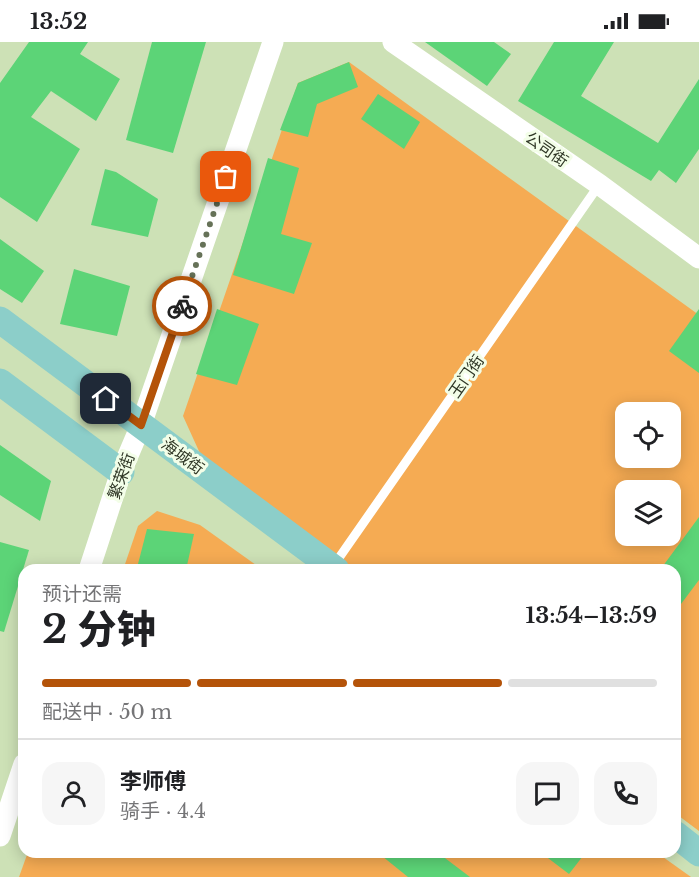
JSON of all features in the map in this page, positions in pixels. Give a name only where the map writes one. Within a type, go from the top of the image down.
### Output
[{"type":"main road","name":"海城街","points":[[0,320],[327,564]]},
{"type":"main road","points":[[0,382],[121,472]]},
{"type":"main road","points":[[681,839],[699,853]]},
{"type":"street","name":"繁荣街","points":[[90,564],[121,472],[141,425],[273,42]]},
{"type":"street","name":"公司街","points":[[393,42],[600,185],[699,258]]},
{"type":"street","points":[[0,836],[18,782]]},
{"type":"lane","name":"玉门街","points":[[337,564],[600,185]]},
{"type":"shaded area","points":[[349,62],[699,315],[699,831],[681,818],[681,564],[342,564],[203,460],[183,416],[298,83]]},
{"type":"shaded area","points":[[157,511],[200,525],[255,564],[125,564],[138,526]]},
{"type":"shaded area","points":[[26,858],[664,858],[691,877],[19,877]]},
{"type":"building","points":[[29,42],[88,42],[80,54],[120,79],[96,121],[51,91],[31,117],[80,149],[37,222],[0,197],[0,83]]},
{"type":"building","points":[[152,42],[206,42],[173,153],[126,140]]},
{"type":"building","points":[[425,42],[494,42],[511,54],[487,86]]},
{"type":"building","points":[[554,42],[614,42],[581,96],[658,143],[699,79],[699,149],[676,183],[659,170],[651,181],[518,101]]},
{"type":"building","points":[[349,62],[358,87],[317,104],[308,137],[280,130],[298,83]]},
{"type":"building","points":[[378,94],[420,122],[404,149],[361,119]]},
{"type":"building","points":[[268,158],[299,168],[281,234],[312,243],[294,294],[233,275]]},
{"type":"building","points":[[105,169],[116,172],[158,199],[148,237],[91,225]]},
{"type":"building","points":[[0,239],[44,271],[22,303],[0,289]]},
{"type":"building","points":[[74,269],[130,286],[117,336],[60,324]]},
{"type":"building","points":[[217,309],[259,324],[237,385],[196,374]]},
{"type":"building","points":[[699,309],[699,373],[669,351]]},
{"type":"building","points":[[0,445],[51,481],[40,521],[0,495]]},
{"type":"building","points":[[699,517],[699,580],[681,604],[681,564],[664,564],[678,546],[681,546],[681,541]]},
{"type":"building","points":[[147,529],[194,534],[187,564],[138,564]]},
{"type":"building","points":[[0,542],[29,550],[25,564],[18,564],[18,586],[4,632],[0,631]]},
{"type":"building","points":[[384,858],[445,858],[470,877],[408,877]]},
{"type":"building","points":[[548,858],[581,858],[569,874]]},
{"type":"way so far","points":[[182,306],[226,177]]},
{"type":"route","points":[[106,399],[141,425],[182,306]]}]
